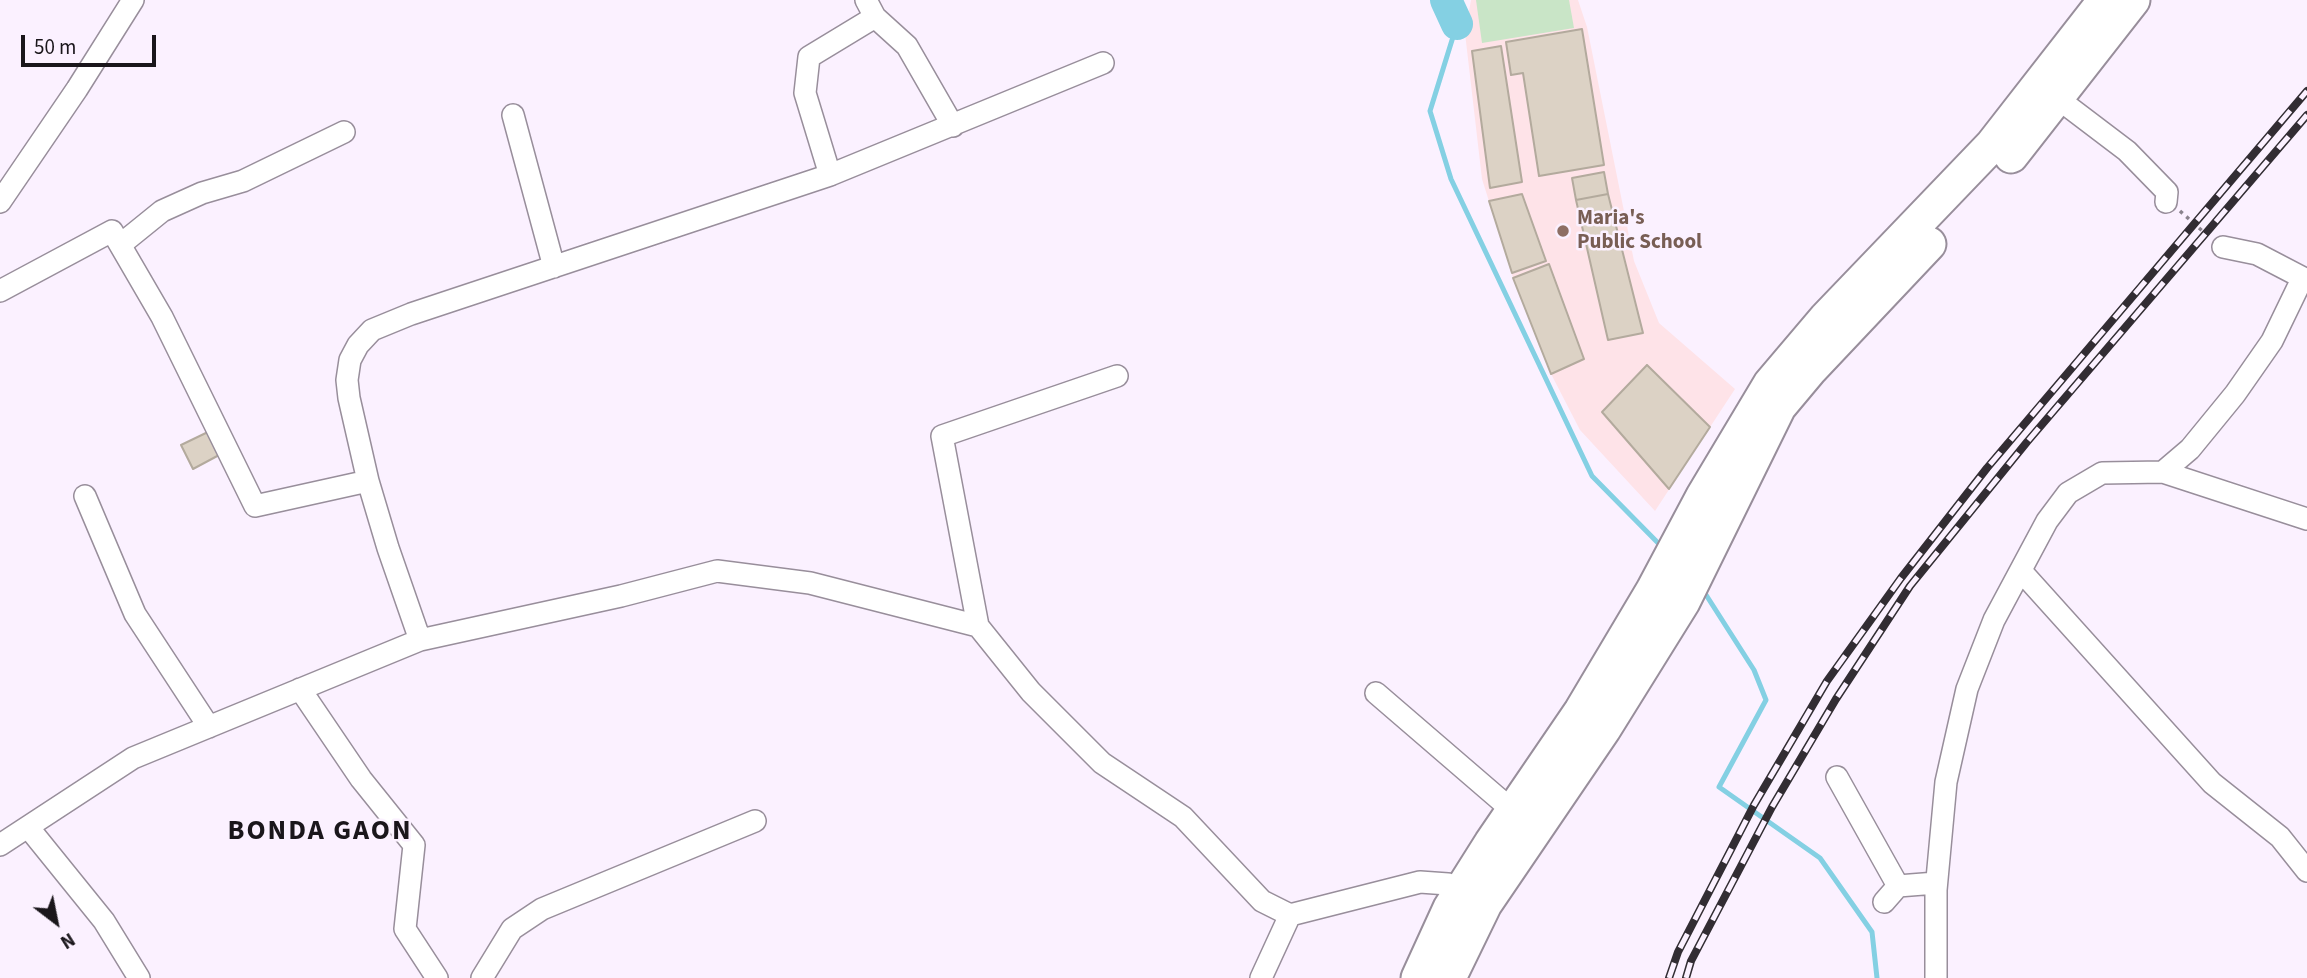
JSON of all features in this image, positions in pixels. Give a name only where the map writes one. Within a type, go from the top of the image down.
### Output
[{"type":"main road","points":[[1418,978],[1450,908],[1473,897],[1604,729],[1715,506],[1770,384],[1826,318],[1992,145],[2105,0]]},
{"type":"main road","points":[[1715,506],[1790,392],[2009,159],[2133,0]]},
{"type":"main road","points":[[1449,978],[1473,897],[1513,811],[1581,711],[1668,596]]},
{"type":"street","points":[[0,202],[77,89],[133,0]]},
{"type":"street","points":[[831,175],[805,93],[809,57],[871,8],[907,46],[953,126]]},
{"type":"street","points":[[420,640],[388,548],[349,398],[347,380],[350,360],[358,345],[372,330],[411,314],[831,175],[1103,63]]},
{"type":"street","points":[[2059,97],[2127,150],[2167,192],[2166,202]]},
{"type":"street","points":[[513,115],[554,267]]},
{"type":"street","points":[[120,245],[162,211],[202,193],[243,181],[344,132]]},
{"type":"street","points":[[0,291],[112,231],[162,317],[255,506],[369,481]]},
{"type":"street","points":[[2163,472],[2190,449],[2235,394],[2272,341],[2305,279],[2257,254],[2223,247]]},
{"type":"street","points":[[1117,376],[942,436],[978,626],[1031,692],[1102,763],[1183,817],[1262,901],[1290,915],[1420,882],[1448,884],[1473,897]]},
{"type":"street","points":[[1936,978],[1936,883],[1946,782],[1967,689],[1994,620],[2047,521],[2068,493],[2102,473],[2163,472],[2307,519]]},
{"type":"street","points":[[85,496],[135,614],[209,727]]},
{"type":"street","points":[[0,845],[133,758],[420,640],[621,596],[717,571],[810,583],[978,626]]},
{"type":"street","points":[[2021,571],[2212,783],[2280,837],[2307,871]]},
{"type":"street","points":[[300,690],[361,779],[414,845],[405,929],[437,978]]},
{"type":"street","points":[[1376,693],[1513,811]]},
{"type":"street","points":[[1837,777],[1891,894],[1936,883]]},
{"type":"street","points":[[482,978],[512,929],[542,909],[755,821]]},
{"type":"street","points":[[28,827],[104,921],[139,978]]},
{"type":"street","points":[[1261,978],[1290,915]]},
{"type":"path","points":[[2166,202],[2223,247]]},
{"type":"shaded area","name":"Maria's Public School","points":[[1471,0],[1578,0],[1587,27],[1634,261],[1659,323],[1735,389],[1655,511],[1580,430],[1549,370],[1514,281],[1482,179],[1465,33]]},
{"type":"green space","points":[[1476,0],[1569,0],[1574,28],[1482,43]]},
{"type":"building","points":[[1582,29],[1604,165],[1539,176],[1523,73],[1511,75],[1506,42]]},
{"type":"building","points":[[1501,46],[1522,182],[1490,188],[1472,51]]},
{"type":"building","points":[[1604,172],[1608,194],[1576,200],[1572,178]]},
{"type":"building","points":[[1522,194],[1546,261],[1512,273],[1489,201]]},
{"type":"building","points":[[1608,194],[1643,333],[1608,340],[1576,200]]},
{"type":"building","points":[[1549,264],[1584,359],[1551,374],[1513,278]]},
{"type":"building","points":[[1647,365],[1710,427],[1669,489],[1602,412]]},
{"type":"building","points":[[210,431],[221,454],[193,469],[181,445]]},
{"type":"waterway","points":[[1446,0],[1457,24]]},
{"type":"waterway","points":[[1457,24],[1430,111],[1451,179],[1592,476],[1663,548]]},
{"type":"waterway","points":[[1701,587],[1754,670],[1766,700],[1719,787],[1820,858],[1872,932],[1877,978]]},
{"type":"railway","points":[[1669,978],[1678,952],[1754,805],[1827,681],[1901,578],[1987,468],[2307,91]]},
{"type":"railway","points":[[1686,978],[1691,961],[1772,807],[1836,699],[1910,586],[2027,442],[2307,115]]},
{"type":"place","name":"Maria's Public School","points":[[1563,231]]},
{"type":"district","name":"BONDA GAON","points":[[320,833]]}]
